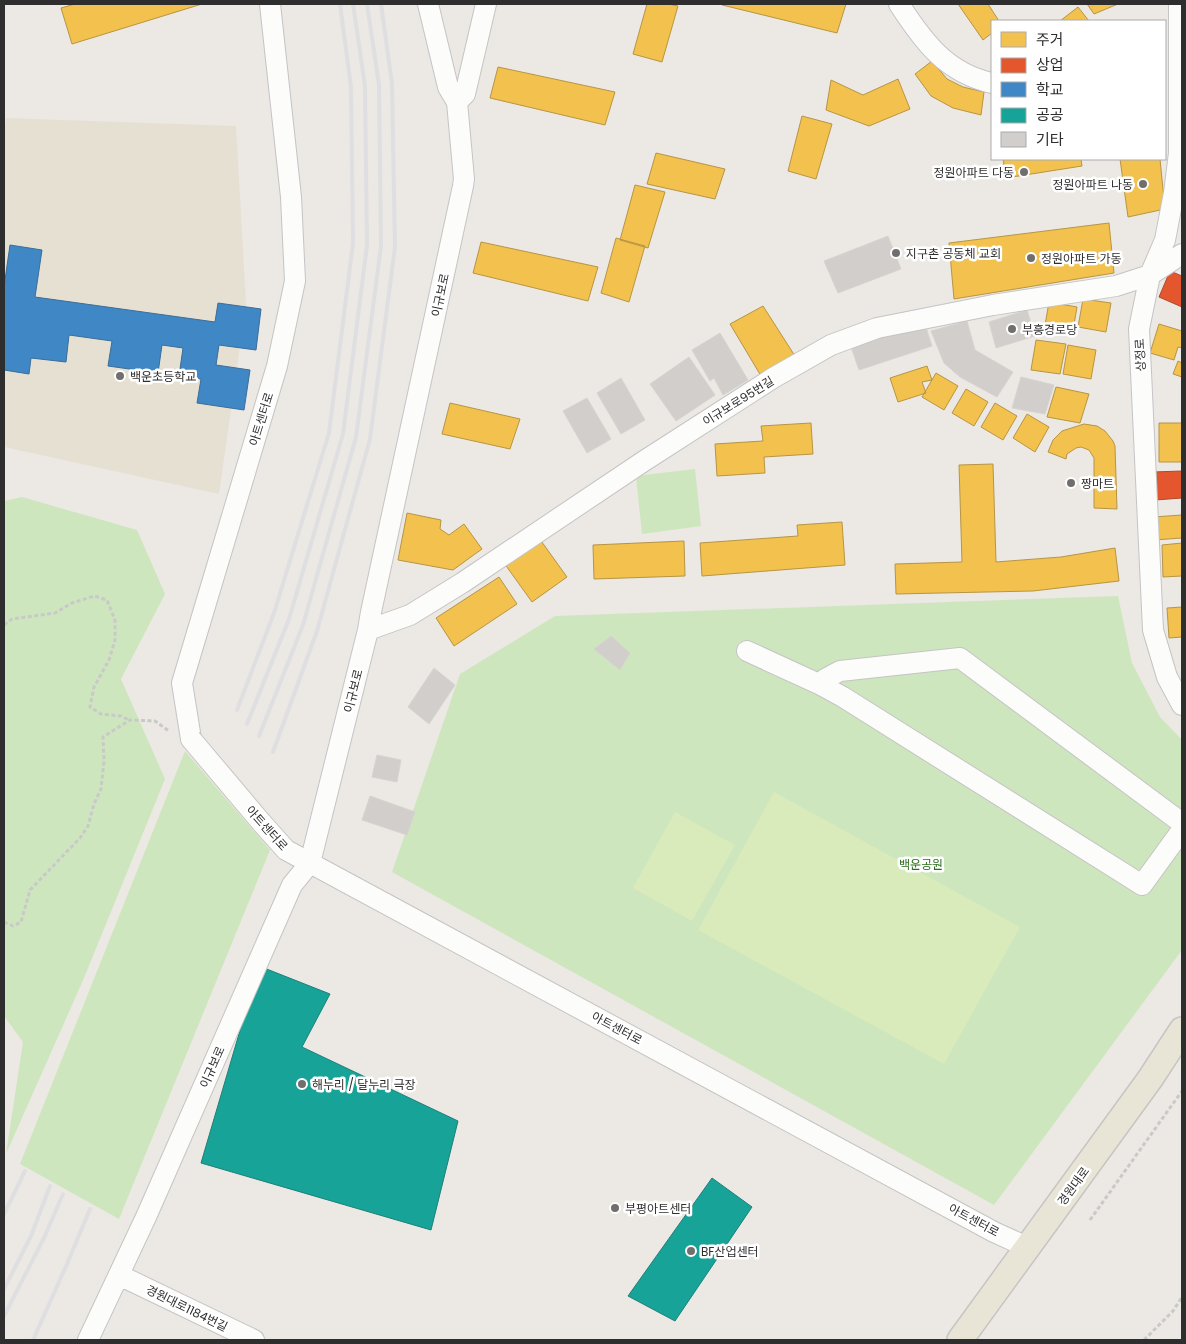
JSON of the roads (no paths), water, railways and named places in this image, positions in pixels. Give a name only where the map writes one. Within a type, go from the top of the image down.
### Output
[{"type":"main road","name":"경원대로","points":[[960,1340],[1150,1079],[1182,1030]]},
{"type":"street","name":"아트센터로","points":[[270,4],[291,198],[294,281],[277,366],[182,683],[191,739],[286,850],[994,1232],[1027,1247]]},
{"type":"street","points":[[428,4],[448,87],[457,102],[465,94],[486,4]]},
{"type":"street","points":[[899,4],[930,48],[956,68],[980,80],[991,82]]},
{"type":"street","name":"상정로","points":[[1180,4],[1175,103],[1179,153],[1174,193],[1165,240],[1150,275],[1139,329],[1153,630],[1167,677],[1182,705]]},
{"type":"street","name":"이규보로","points":[[88,1340],[119,1275],[292,884],[310,863],[368,630],[370,612],[460,207],[464,179],[457,102]]},
{"type":"street","name":"이규보로95번길","points":[[368,630],[410,615],[462,583],[644,461],[773,378],[830,344],[877,328],[993,305],[1116,286],[1150,275],[1182,254]]},
{"type":"street","points":[[747,651],[821,685],[860,707],[1142,885],[1182,830]]},
{"type":"street","points":[[821,685],[825,679],[840,671],[960,658],[1182,823]]},
{"type":"street","name":"경원대로1184번길","points":[[119,1275],[254,1340]]},
{"type":"railway","points":[[237,710],[274,613],[329,433],[353,243],[351,87],[340,4]]},
{"type":"railway","points":[[247,724],[289,619],[343,434],[367,245],[365,86],[353,4]]},
{"type":"railway","points":[[259,736],[303,625],[356,437],[381,246],[379,85],[367,4]]},
{"type":"railway","points":[[273,752],[317,631],[370,439],[395,247],[392,84],[381,4]]},
{"type":"railway","points":[[4,1214],[25,1171]]},
{"type":"railway","points":[[4,1289],[31,1236],[50,1186]]},
{"type":"railway","points":[[4,1316],[44,1238],[63,1194]]},
{"type":"railway","points":[[33,1340],[90,1209]]},
{"type":"place","name":"정원아파트 다동","points":[[1024,172]]},
{"type":"place","name":"정원아파트 나동","points":[[1143,184]]},
{"type":"place","name":"지구촌 공동체 교회","points":[[896,253]]},
{"type":"place","name":"정원아파트 가동","points":[[1031,258]]},
{"type":"place","name":"부흥경로당","points":[[1012,329]]},
{"type":"place","name":"백운초등학교","points":[[120,376]]},
{"type":"place","name":"짱마트","points":[[1071,483]]},
{"type":"place","name":"해누리 / 달누리 극장","points":[[302,1084]]},
{"type":"place","name":"부평아트센터","points":[[615,1208]]},
{"type":"place","name":"BF산업센터","points":[[691,1251]]},
{"type":"park label","name":"백운공원","points":[[921,864]]}]
